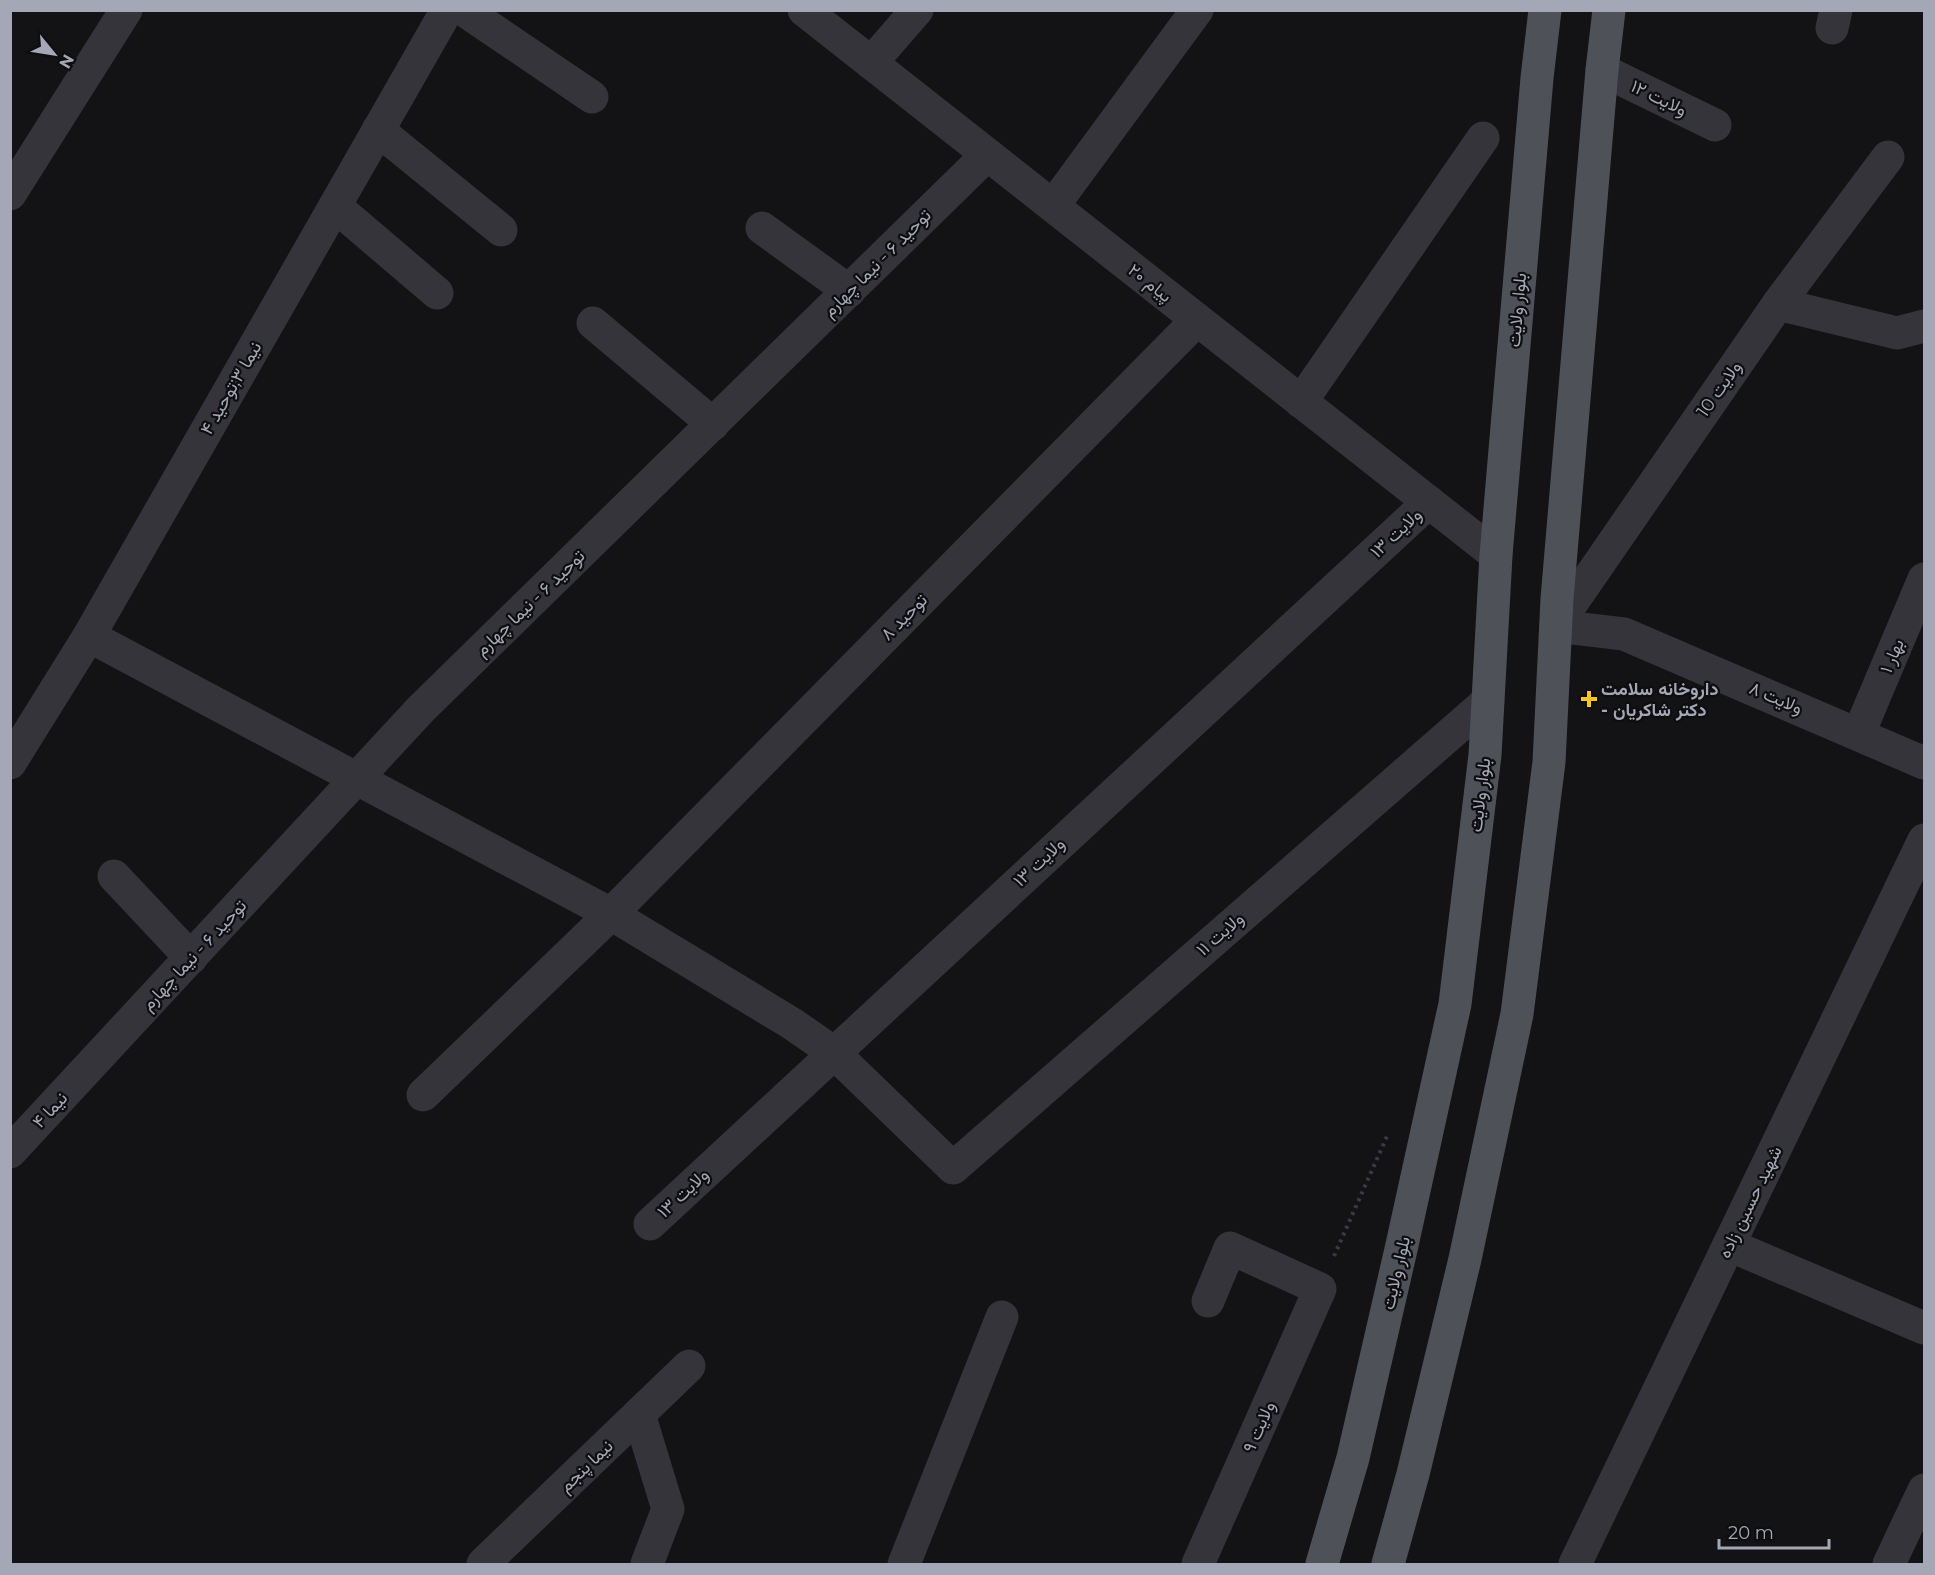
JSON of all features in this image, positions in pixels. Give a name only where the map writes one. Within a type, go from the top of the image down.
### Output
[{"type":"main road","name":"بلوار ولایت","points":[[1323,1564],[1353,1458],[1455,1004],[1485,755],[1496,555],[1537,78],[1545,10]]},
{"type":"main road","points":[[1388,1564],[1413,1474],[1465,1260],[1517,1014],[1549,762],[1556,626],[1602,70],[1609,10]]},
{"type":"street","points":[[10,194],[126,10]]},
{"type":"street","name":"نیما ۳;توحید ۴","points":[[10,763],[89,636],[447,10]]},
{"type":"street","points":[[464,10],[592,97]]},
{"type":"street","name":"پیام ۲۰","points":[[804,10],[1496,555]]},
{"type":"street","points":[[871,63],[916,10]]},
{"type":"street","points":[[1053,207],[1197,10]]},
{"type":"street","name":"ولایت ۱۲","points":[[1602,70],[1715,125]]},
{"type":"street","points":[[378,130],[501,230]]},
{"type":"street","points":[[1301,402],[1483,138]]},
{"type":"street","name":"توحید ۶ - نیما چهارم","points":[[89,1068],[421,709],[987,155]]},
{"type":"street","name":"ولایت 10","points":[[1556,626],[1778,304],[1888,157]]},
{"type":"street","points":[[335,206],[437,293]]},
{"type":"street","points":[[762,228],[849,291]]},
{"type":"street","points":[[1778,304],[1897,333],[1924,326]]},
{"type":"street","name":"توحید ۸","points":[[423,1095],[611,914],[1197,320]]},
{"type":"street","points":[[593,323],[713,424]]},
{"type":"street","name":"ولایت ۱۳","points":[[650,1224],[1429,502]]},
{"type":"street","name":"بهار ۱","points":[[1859,733],[1924,579]]},
{"type":"street","name":"ولایت ۸","points":[[1556,626],[1624,634],[1859,733],[1924,763]]},
{"type":"street","points":[[89,636],[611,914],[791,1023],[833,1052]]},
{"type":"street","name":"ولایت ۱۱","points":[[833,1052],[953,1168],[1488,701]]},
{"type":"street","name":"شهید حسین زاده","points":[[1575,1564],[1924,840]]},
{"type":"street","points":[[114,876],[191,958]]},
{"type":"street","name":"نیما ۴","points":[[10,1152],[89,1068]]},
{"type":"street","points":[[1729,1245],[1924,1328]]},
{"type":"street","name":"ولایت ۹","points":[[1198,1564],[1320,1289],[1230,1248],[1208,1300]]},
{"type":"street","points":[[904,1564],[1002,1317]]},
{"type":"street","name":"نیما پنجم","points":[[483,1564],[689,1366]]},
{"type":"street","points":[[639,1414],[668,1509],[647,1564]]},
{"type":"street","points":[[1889,1564],[1924,1490]]},
{"type":"place","name":"داروخانه سلامت - دکتر شاکریان","points":[[1589,699]]}]
